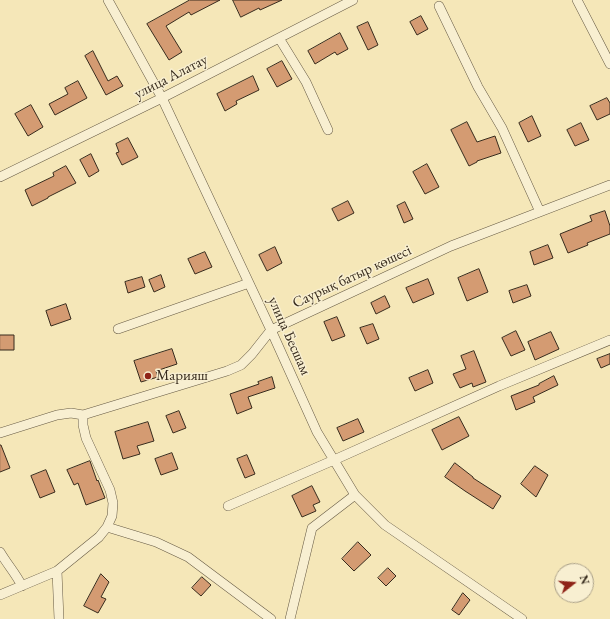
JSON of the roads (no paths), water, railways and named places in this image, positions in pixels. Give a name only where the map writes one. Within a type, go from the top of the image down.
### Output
[{"type":"street","name":"улица Бесшам","points":[[108,0],[162,98],[271,330],[317,432],[355,495],[385,525],[522,619]]},
{"type":"street","name":"улица Алатау","points":[[0,178],[162,98],[353,0]]},
{"type":"street","points":[[577,0],[610,64]]},
{"type":"street","points":[[439,6],[478,87],[502,128],[540,212]]},
{"type":"street","points":[[278,38],[306,82],[328,130]]},
{"type":"street","name":"Саурық батыр көшесі","points":[[0,433],[57,415],[71,413],[83,415],[227,371],[241,365],[271,330],[451,246],[610,185]]},
{"type":"street","points":[[118,329],[249,283]]},
{"type":"street","points":[[228,506],[500,386],[610,340]]},
{"type":"street","points":[[0,595],[56,571],[99,538],[107,527],[112,516],[113,503],[110,490],[86,438],[83,425],[83,415]]},
{"type":"street","points":[[290,619],[312,528],[355,495]]},
{"type":"street","points":[[107,527],[156,542],[188,557],[271,619]]},
{"type":"street","points":[[0,552],[17,576],[22,586]]},
{"type":"street","points":[[56,571],[59,619]]},
{"type":"place","name":"Марияш","points":[[148,376]]}]
